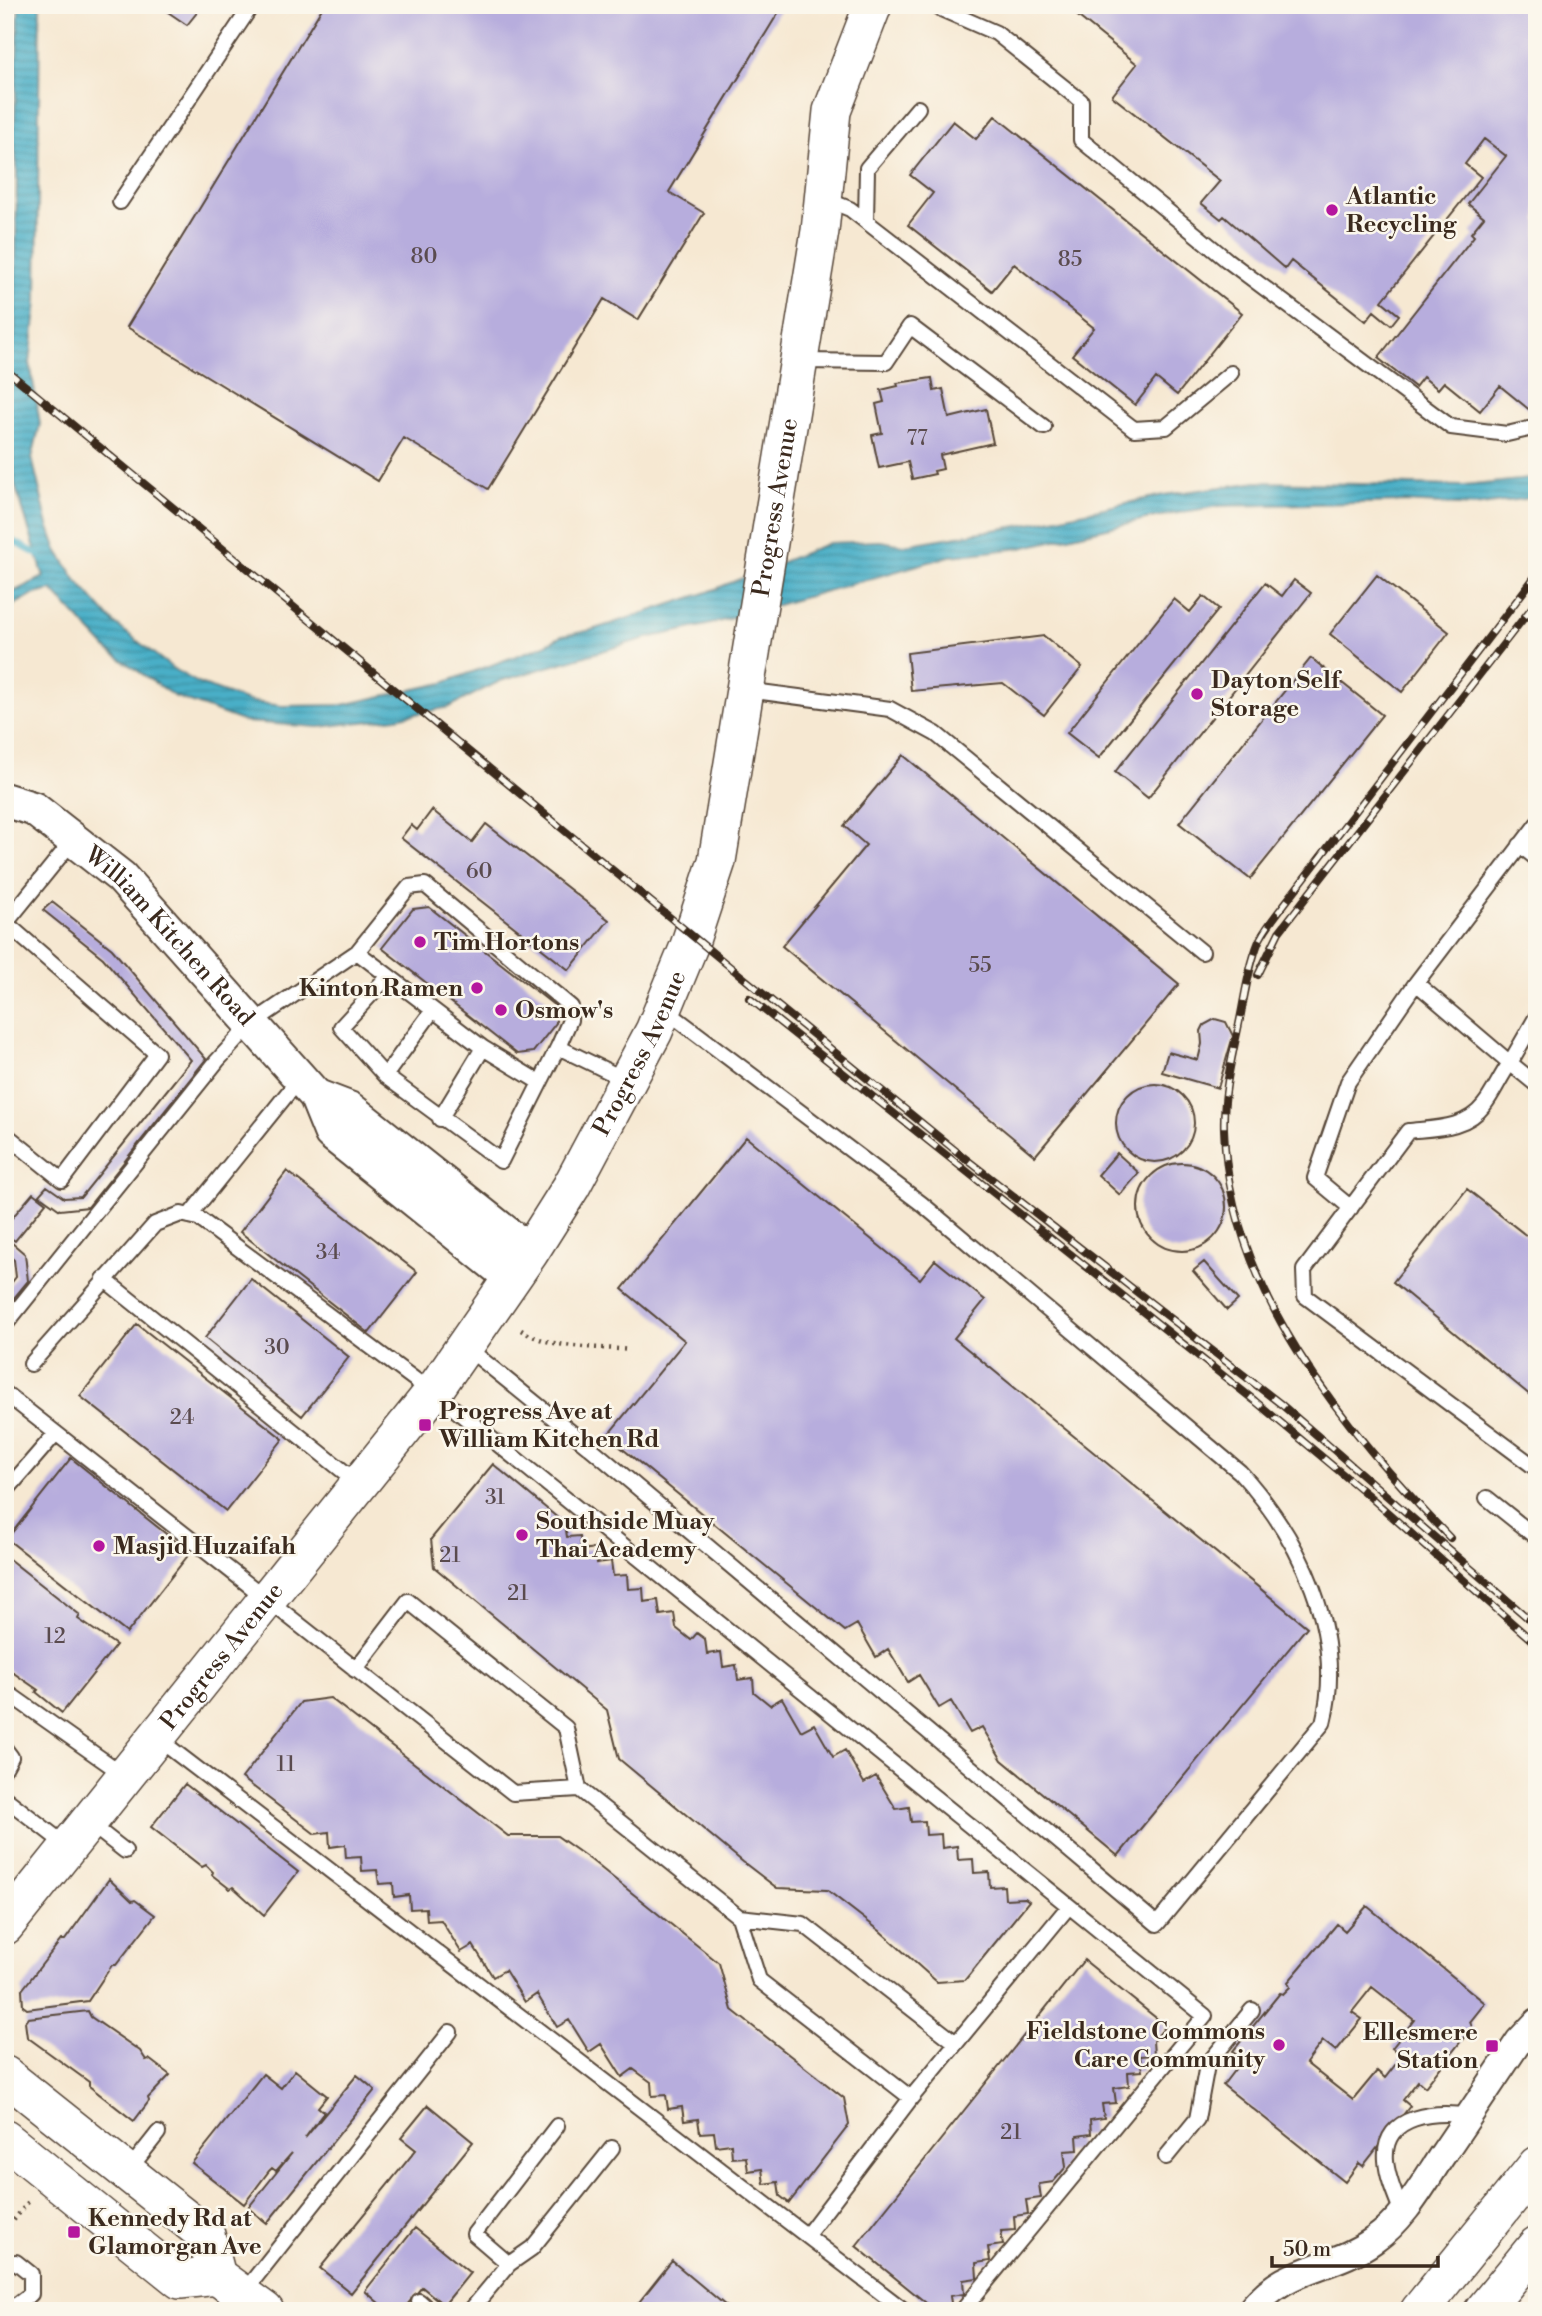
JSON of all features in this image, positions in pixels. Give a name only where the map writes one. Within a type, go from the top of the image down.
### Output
[{"type":"main road","name":"Progress Avenue","points":[[10,1911],[78,1835],[433,1392],[571,1187],[663,1008],[689,946],[717,861],[753,654],[765,560],[824,198],[832,111],[873,5]]},
{"type":"main road","points":[[5,2075],[206,2235],[241,2293]]},
{"type":"main road","points":[[5,2139],[180,2280],[241,2293]]},
{"type":"main road","points":[[1419,2311],[1537,2165]]},
{"type":"main road","points":[[1483,2311],[1537,2245]]},
{"type":"street","name":"William Kitchen Road","points":[[5,800],[34,809],[121,877],[308,1087],[350,1109],[520,1265]]},
{"type":"street","points":[[1250,2311],[1274,2285],[1293,2274],[1359,2250],[1375,2240],[1402,2213],[1520,2041],[1537,2022]]},
{"type":"lane","points":[[120,202],[252,5]]},
{"type":"lane","points":[[932,5],[996,33],[1082,101],[1081,140],[1227,260],[1451,427],[1507,434],[1537,427]]},
{"type":"lane","points":[[866,221],[867,168],[918,108]]},
{"type":"lane","points":[[824,198],[850,209],[1134,429],[1166,427],[1231,373]]},
{"type":"lane","points":[[799,361],[886,362],[910,326],[1044,426]]},
{"type":"lane","points":[[746,690],[890,709],[936,734],[1202,952]]},
{"type":"lane","points":[[1351,1208],[1315,1178],[1348,1082],[1416,983],[1537,824]]},
{"type":"lane","points":[[5,1134],[62,1180],[156,1054],[6,924],[73,840]]},
{"type":"lane","points":[[1520,845],[1537,859]]},
{"type":"lane","points":[[5,1325],[217,1061],[251,1024],[357,951],[409,887],[425,885],[571,1007],[569,1020],[558,1047],[501,1161],[440,1119],[385,1076],[341,1027],[388,976]]},
{"type":"lane","points":[[357,951],[483,1048],[539,1082]]},
{"type":"lane","points":[[1416,983],[1537,1085]]},
{"type":"lane","points":[[464,1345],[593,1450],[1157,1924],[1323,1723],[1331,1693],[1328,1654],[1306,1572],[1290,1536],[1263,1497],[1240,1472],[922,1204],[663,1008]]},
{"type":"lane","points":[[385,1076],[433,1010]]},
{"type":"lane","points":[[1537,1016],[1483,1106],[1457,1126],[1408,1131],[1304,1270],[1306,1296],[1537,1469]]},
{"type":"lane","points":[[558,1047],[628,1080]]},
{"type":"lane","points":[[440,1119],[483,1048]]},
{"type":"lane","points":[[189,1216],[308,1087]]},
{"type":"lane","points":[[5,1146],[5,1172]]},
{"type":"lane","points":[[31,1364],[155,1224],[181,1214],[198,1218],[433,1392],[1205,2016],[962,2311]]},
{"type":"lane","points":[[104,1279],[359,1483]]},
{"type":"lane","points":[[5,1393],[513,1793],[579,1789]]},
{"type":"lane","points":[[5,1492],[56,1433]]},
{"type":"lane","points":[[1486,1498],[1537,1538]]},
{"type":"lane","points":[[355,1670],[408,1601],[566,1728],[579,1789],[738,1917],[803,1924],[957,2043]]},
{"type":"lane","points":[[5,1691],[125,1776]]},
{"type":"lane","points":[[156,1737],[905,2311]]},
{"type":"lane","points":[[5,1749],[11,1757],[5,1768]]},
{"type":"lane","points":[[5,1798],[78,1835],[125,1851]]},
{"type":"lane","points":[[807,2235],[911,2098],[1069,1906]]},
{"type":"lane","points":[[738,1917],[759,1980],[911,2098]]},
{"type":"lane","points":[[1166,2157],[1198,2119],[1207,2065],[1252,2010]]},
{"type":"lane","points":[[241,2293],[450,2032]]},
{"type":"lane","points":[[1402,2213],[1385,2158],[1390,2140],[1408,2119],[1442,2112],[1469,2116]]},
{"type":"lane","points":[[509,2264],[474,2234],[557,2126]]},
{"type":"lane","points":[[127,2172],[158,2133]]},
{"type":"lane","points":[[470,2311],[509,2264],[533,2248],[612,2148]]},
{"type":"lane","points":[[5,2264],[16,2262],[31,2274],[30,2294],[15,2306],[5,2304]]},
{"type":"path","points":[[521,1330],[539,1341],[555,1344],[630,1350]]},
{"type":"path","points":[[5,2231],[29,2201]]},
{"type":"water","points":[[19,5],[40,5],[37,302],[30,363],[40,424],[32,458],[48,525],[57,550],[77,581],[114,623],[175,670],[200,684],[247,701],[282,706],[342,705],[443,683],[543,646],[562,636],[592,630],[708,592],[829,543],[880,541],[904,545],[1030,524],[1164,495],[1257,482],[1464,486],[1537,478],[1537,497],[1475,506],[1404,502],[1218,506],[1150,518],[1021,548],[950,556],[707,625],[643,639],[500,681],[449,707],[396,718],[319,727],[245,722],[174,696],[108,650],[52,590],[32,595],[5,610],[5,596],[44,577],[15,485],[10,423],[5,403],[15,331],[17,168],[14,139]]},
{"type":"building","points":[[164,5],[203,5],[187,25],[165,10]]},
{"type":"building","points":[[324,5],[783,5],[669,192],[704,213],[638,320],[604,299],[488,489],[404,438],[378,481],[127,327]]},
{"type":"building","name":"Atlantic Recycling","points":[[1064,5],[1537,5],[1537,416],[1500,386],[1480,411],[1444,382],[1438,389],[1423,377],[1415,387],[1378,358],[1474,236],[1471,233],[1484,217],[1468,204],[1506,156],[1484,139],[1465,164],[1481,177],[1382,301],[1399,315],[1391,325],[1374,311],[1366,321],[1291,261],[1285,269],[1224,216],[1221,219],[1201,203],[1220,181],[1112,96],[1137,64]]},
{"type":"building","points":[[995,116],[1242,313],[1177,395],[1156,378],[1135,405],[1072,355],[1094,328],[1014,264],[992,291],[908,225],[933,193],[910,175],[953,121],[976,139]]},
{"type":"building","points":[[932,378],[934,391],[943,389],[949,418],[986,409],[993,443],[940,455],[943,469],[934,471],[935,474],[912,479],[908,462],[879,468],[872,435],[882,433],[876,404],[884,402],[881,390],[898,386],[897,383]]},
{"type":"building","points":[[1377,575],[1449,632],[1402,692],[1330,634]]},
{"type":"building","points":[[1294,580],[1311,593],[1148,798],[1115,772],[1265,583],[1282,596]]},
{"type":"building","points":[[1203,596],[1219,609],[1099,758],[1067,733],[1174,599],[1190,612]]},
{"type":"building","points":[[1044,636],[1082,667],[1044,715],[1003,683],[911,691],[907,653]]},
{"type":"building","points":[[1311,658],[1382,715],[1250,879],[1179,823]]},
{"type":"building","points":[[903,755],[1179,984],[1035,1156],[782,946],[866,845],[844,826]]},
{"type":"building","points":[[432,810],[472,842],[486,824],[609,920],[569,970],[401,838],[411,825],[417,830]]},
{"type":"building","points":[[52,902],[112,949],[206,1059],[88,1207],[60,1210],[39,1195],[47,1186],[64,1198],[81,1197],[191,1060],[103,958],[43,910]]},
{"type":"building","points":[[429,907],[555,1006],[556,1023],[533,1052],[517,1054],[382,948],[413,909]]},
{"type":"building","points":[[1215,1019],[1226,1022],[1233,1036],[1218,1088],[1162,1072],[1168,1052],[1198,1060],[1202,1044],[1201,1031],[1204,1025]]},
{"type":"building","points":[[1155,1084],[1170,1087],[1183,1095],[1191,1108],[1194,1123],[1191,1138],[1183,1151],[1170,1159],[1155,1162],[1140,1159],[1127,1151],[1119,1138],[1116,1123],[1119,1108],[1127,1095],[1140,1087]]},
{"type":"building","points":[[746,1137],[920,1279],[935,1260],[985,1300],[954,1338],[1307,1627],[1118,1856],[1002,1760],[982,1727],[970,1733],[951,1701],[939,1708],[919,1675],[908,1682],[888,1649],[876,1657],[857,1624],[845,1631],[607,1436],[685,1341],[622,1289]]},
{"type":"building","points":[[1117,1153],[1139,1173],[1120,1195],[1098,1175]]},
{"type":"building","points":[[1182,1163],[1207,1170],[1219,1182],[1226,1207],[1219,1232],[1207,1244],[1182,1251],[1157,1244],[1145,1232],[1138,1207],[1145,1182],[1157,1170]]},
{"type":"building","points":[[287,1171],[417,1272],[369,1333],[240,1232]]},
{"type":"building","points":[[1467,1189],[1537,1244],[1537,1401],[1393,1282]]},
{"type":"building","points":[[33,1193],[46,1203],[15,1241],[5,1234],[5,1226]]},
{"type":"building","points":[[5,1237],[25,1254],[28,1281],[5,1309],[5,1291],[16,1277],[14,1260],[5,1252]]},
{"type":"building","points":[[1204,1262],[1238,1300],[1227,1310],[1193,1271]]},
{"type":"building","points":[[251,1279],[349,1357],[302,1416],[205,1338]]},
{"type":"building","points":[[137,1324],[283,1439],[226,1511],[80,1396]]},
{"type":"building","name":"Masjid Huzaifah","points":[[71,1458],[190,1553],[127,1633],[7,1539]]},
{"type":"building","points":[[493,1464],[565,1524],[567,1537],[580,1536],[581,1550],[596,1548],[597,1563],[611,1561],[613,1576],[627,1575],[628,1589],[643,1588],[644,1602],[658,1600],[660,1615],[674,1613],[676,1628],[691,1640],[697,1633],[705,1639],[707,1654],[721,1652],[723,1667],[736,1665],[738,1680],[753,1678],[754,1692],[770,1705],[782,1698],[801,1731],[814,1724],[833,1757],[845,1750],[864,1783],[876,1776],[896,1809],[909,1807],[911,1822],[925,1821],[926,1835],[941,1834],[942,1848],[957,1846],[958,1860],[973,1859],[974,1873],[989,1872],[990,1887],[1004,1886],[1005,1899],[1025,1898],[1029,1901],[965,1980],[937,1982],[880,1931],[827,1890],[777,1888],[743,1862],[619,1759],[607,1710],[434,1567],[431,1539]]},
{"type":"building","points":[[5,1556],[80,1615],[78,1619],[116,1645],[62,1713],[36,1692],[38,1690],[5,1667]]},
{"type":"building","points":[[330,1698],[508,1836],[557,1836],[591,1860],[719,1963],[732,2010],[844,2098],[849,2125],[789,2203],[780,2196],[778,2182],[764,2184],[762,2169],[748,2171],[746,2157],[732,2158],[731,2144],[716,2146],[714,2132],[700,2133],[698,2119],[684,2121],[682,2107],[668,2109],[666,2095],[652,2096],[651,2082],[633,2069],[622,2077],[601,2044],[589,2052],[569,2020],[557,2027],[537,1994],[525,2002],[505,1970],[493,1977],[473,1945],[461,1952],[441,1920],[427,1921],[426,1908],[410,1909],[409,1895],[394,1897],[393,1883],[379,1884],[377,1870],[362,1871],[361,1857],[346,1858],[345,1845],[330,1847],[329,1832],[315,1834],[242,1778],[301,1702]]},
{"type":"building","points":[[185,1784],[298,1872],[264,1915],[233,1887],[230,1889],[212,1875],[213,1872],[206,1865],[202,1867],[151,1827]]},
{"type":"building","points":[[109,1879],[132,1901],[135,1900],[155,1915],[116,1965],[112,1965],[88,2001],[27,2009],[23,2006],[22,1990],[61,1940],[65,1940]]},
{"type":"building","name":"Fieldstone Commons Care Community","points":[[1367,1906],[1485,2003],[1470,2022],[1472,2027],[1425,2087],[1418,2081],[1403,2100],[1410,2106],[1363,2166],[1359,2163],[1345,2182],[1223,2085],[1242,2060],[1233,2051],[1280,1993],[1283,1994],[1290,1987],[1288,1982],[1337,1924],[1345,1931]],"holes":[[[1372,1987],[1414,2020],[1392,2048],[1402,2056],[1385,2078],[1377,2071],[1353,2100],[1306,2063],[1323,2041],[1336,2051],[1362,2019],[1352,2012]]]},
{"type":"building","points":[[1084,1960],[1166,2026],[1153,2041],[1154,2055],[1140,2056],[1142,2071],[1128,2072],[1129,2086],[1114,2088],[1116,2103],[1102,2104],[1104,2118],[1090,2120],[1091,2134],[1077,2136],[1078,2150],[1064,2151],[1066,2167],[1053,2182],[1039,2184],[1041,2198],[1026,2200],[1028,2214],[1014,2216],[1015,2230],[1001,2231],[1003,2245],[988,2247],[990,2261],[976,2263],[977,2278],[963,2280],[964,2294],[950,2296],[952,2310],[936,2311],[856,2246]]},
{"type":"building","points":[[88,2011],[91,2017],[140,2051],[146,2060],[149,2059],[170,2075],[148,2098],[149,2101],[134,2121],[89,2086],[89,2082],[27,2037],[25,2022],[28,2018]]},
{"type":"building","points":[[295,2070],[327,2096],[318,2107],[324,2112],[305,2138],[357,2075],[375,2090],[267,2223],[248,2208],[292,2153],[276,2171],[272,2168],[269,2171],[244,2204],[192,2163],[263,2074],[281,2088]]},
{"type":"building","points":[[428,2105],[473,2142],[351,2293],[320,2268],[416,2150],[401,2138]]},
{"type":"building","points":[[415,2228],[470,2273],[444,2305],[422,2287],[402,2311],[388,2311],[365,2291]]},
{"type":"building","points":[[672,2261],[732,2311],[632,2311]]},
{"type":"waterway","points":[[5,537],[39,555]]},
{"type":"railway","points":[[5,369],[961,1155],[1282,1405],[1537,1626]]},
{"type":"railway","points":[[1450,1538],[1333,1403],[1299,1353],[1269,1300],[1246,1245],[1231,1188],[1224,1129],[1225,1104],[1249,973],[1259,941],[1275,916],[1537,574]]},
{"type":"railway","points":[[1258,975],[1279,932],[1537,601]]},
{"type":"railway","points":[[749,998],[1255,1401],[1369,1496],[1537,1645]]},
{"type":"place","name":"Atlantic Recycling","points":[[1332,210]]},
{"type":"place","name":"Dayton Self Storage","points":[[1197,694]]},
{"type":"place","name":"Tim Hortons","points":[[420,942]]},
{"type":"place","name":"Kinton Ramen","points":[[477,988]]},
{"type":"place","name":"Osmow's","points":[[501,1010]]},
{"type":"place","name":"Progress Ave at William Kitchen Rd","points":[[425,1425]]},
{"type":"place","name":"Southside Muay Thai Academy","points":[[522,1535]]},
{"type":"place","name":"Masjid Huzaifah","points":[[99,1546]]},
{"type":"place","name":"Fieldstone Commons Care Community","points":[[1279,2045]]},
{"type":"place","name":"Ellesmere Station","points":[[1492,2046]]},
{"type":"place","name":"Kennedy Rd at Glamorgan Ave","points":[[74,2232]]}]
